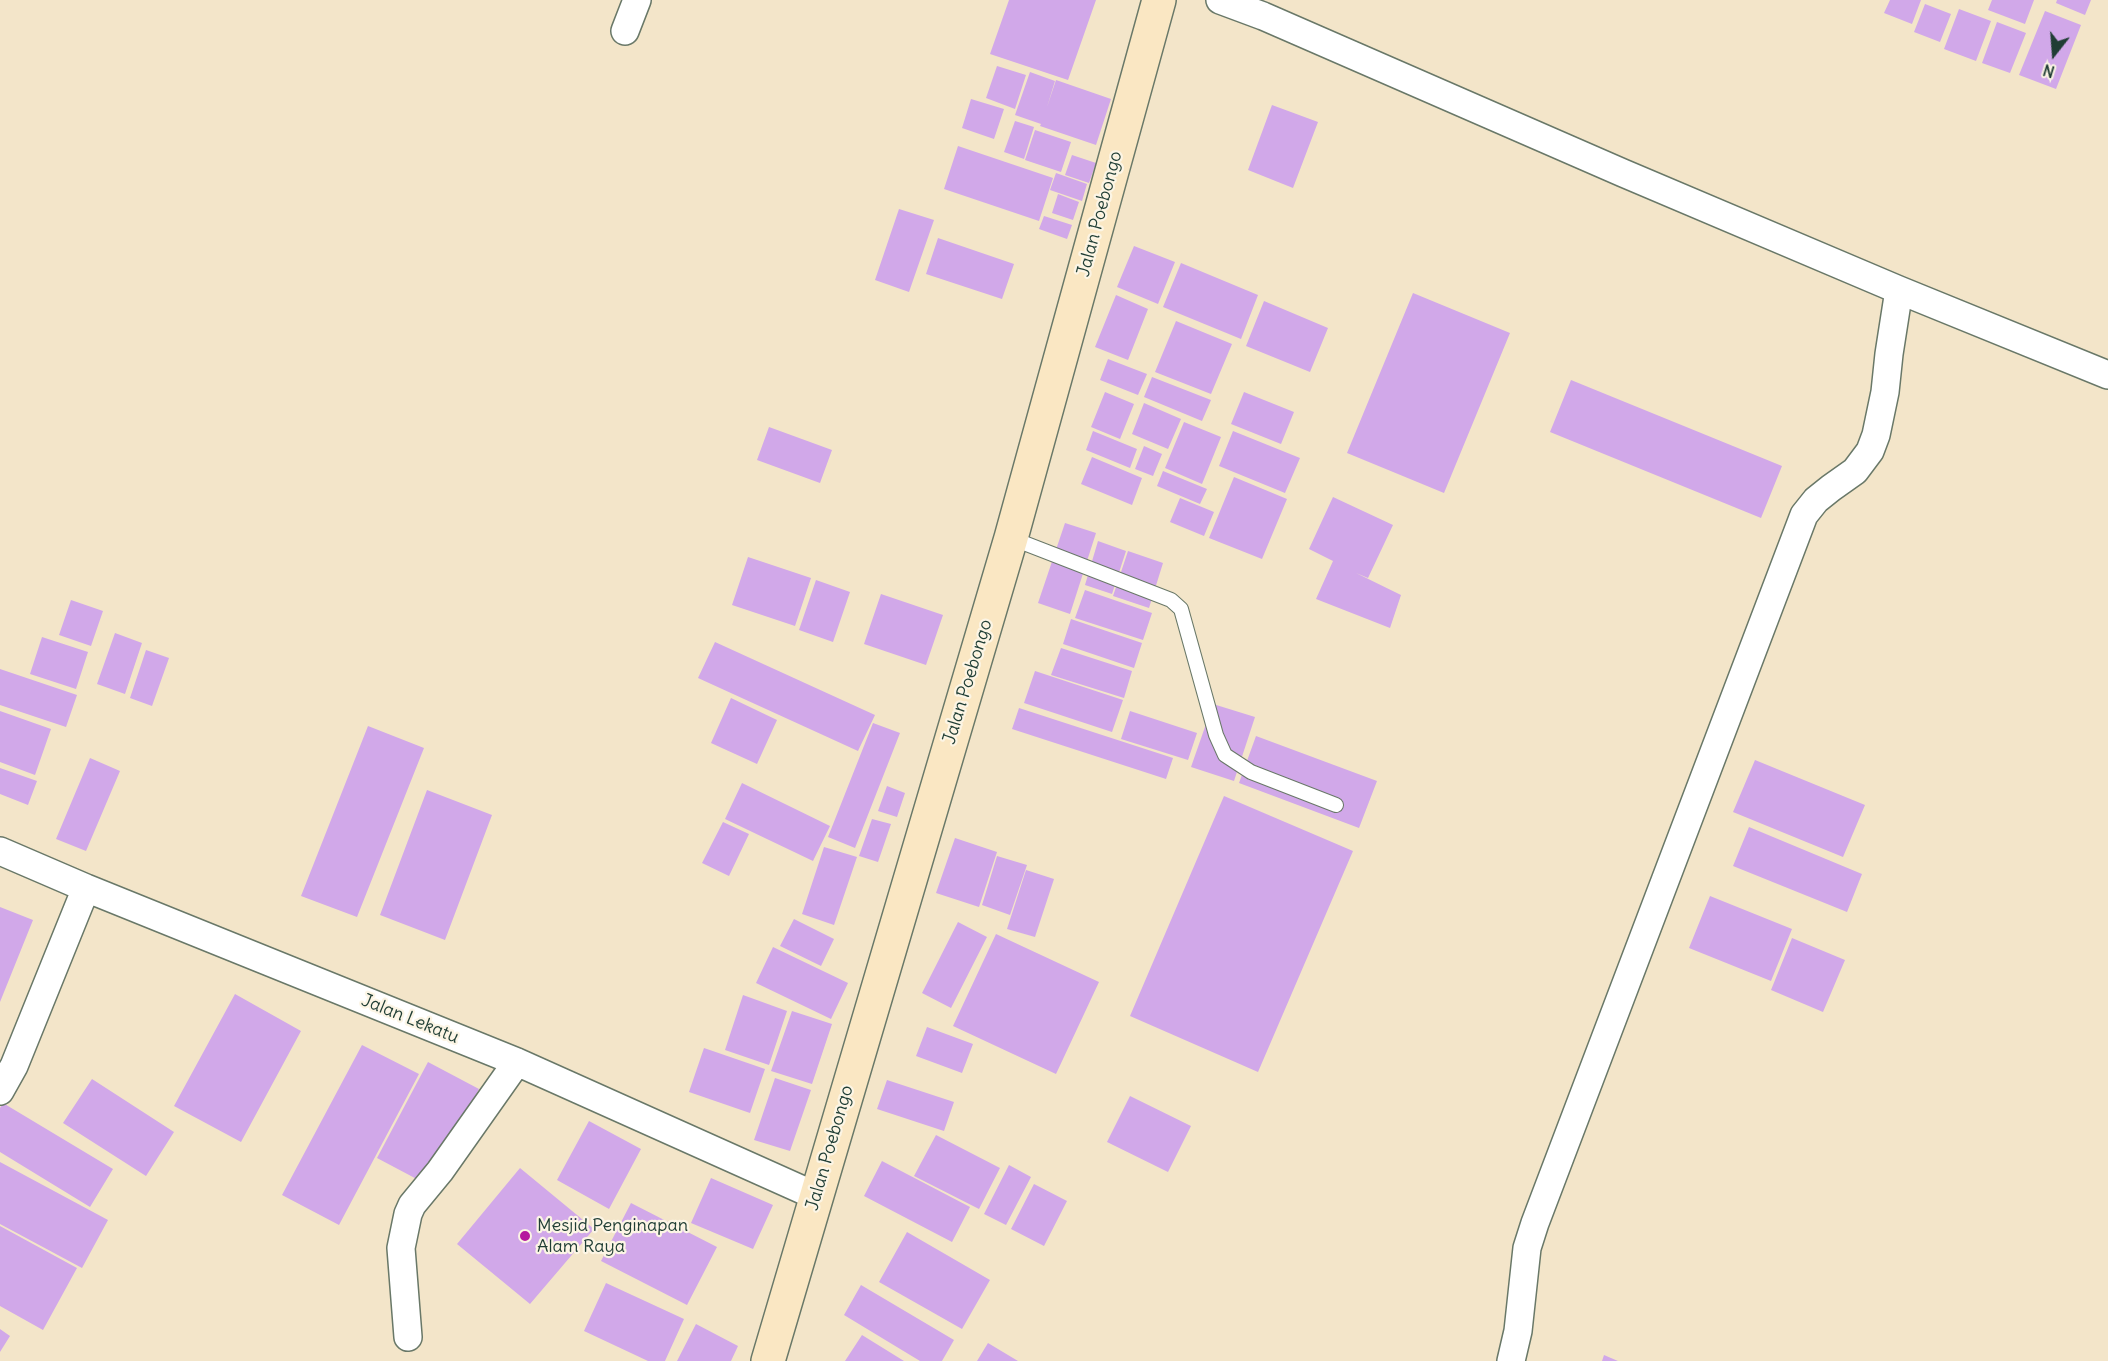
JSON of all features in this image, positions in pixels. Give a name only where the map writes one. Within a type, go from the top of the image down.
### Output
[{"type":"main road","name":"Jalan Poebongo","points":[[768,1361],[1011,538],[1159,0]]},
{"type":"street","points":[[625,31],[637,0]]},
{"type":"street","points":[[1220,0],[1263,16],[1613,169],[1899,290],[2108,375]]},
{"type":"street","points":[[1511,1361],[1518,1331],[1527,1248],[1535,1223],[1804,515],[1816,500],[1855,471],[1870,451],[1876,435],[1885,392],[1899,290]]},
{"type":"street","name":"Jalan Lekatu","points":[[0,851],[516,1062],[816,1196]]},
{"type":"street","points":[[0,1091],[23,1046],[86,888]]},
{"type":"street","points":[[408,1338],[401,1248],[408,1214],[412,1205],[440,1171],[516,1062]]},
{"type":"lane","points":[[1011,538],[1172,600],[1181,609],[1216,735],[1225,755],[1251,772],[1336,805]]},
{"type":"building","points":[[1009,0],[1096,0],[1068,80],[990,54]]},
{"type":"building","points":[[1890,0],[1921,0],[1912,24],[1884,13]]},
{"type":"building","points":[[1992,0],[2034,0],[2025,24],[1988,10]]},
{"type":"building","points":[[2057,0],[2091,0],[2085,15],[2056,3]]},
{"type":"building","points":[[1925,4],[1951,14],[1940,42],[1914,32]]},
{"type":"building","points":[[1959,9],[1991,21],[1976,61],[1944,49]]},
{"type":"building","points":[[2045,11],[2081,25],[2056,89],[2019,75]]},
{"type":"building","points":[[1997,22],[2026,33],[2010,73],[1982,63]]},
{"type":"building","points":[[997,66],[1026,75],[1015,109],[986,98]]},
{"type":"building","points":[[1030,72],[1055,81],[1047,107],[1056,80],[1111,99],[1096,145],[1015,115]]},
{"type":"building","points":[[971,99],[1004,109],[994,139],[962,128]]},
{"type":"building","points":[[1272,105],[1318,122],[1293,188],[1248,170]]},
{"type":"building","points":[[1015,121],[1034,127],[1024,159],[1004,152]]},
{"type":"building","points":[[1035,130],[1071,142],[1061,172],[1025,160]]},
{"type":"building","points":[[958,146],[1053,178],[1039,221],[944,189]]},
{"type":"building","points":[[1072,155],[1096,163],[1089,183],[1065,175]]},
{"type":"building","points":[[1056,173],[1087,184],[1082,201],[1050,190]]},
{"type":"building","points":[[1058,194],[1079,202],[1073,220],[1052,213]]},
{"type":"building","points":[[899,209],[934,220],[909,292],[875,280]]},
{"type":"building","points":[[1044,216],[1072,225],[1067,239],[1039,229]]},
{"type":"building","points":[[938,238],[1014,264],[1002,299],[926,274]]},
{"type":"building","points":[[1134,246],[1175,262],[1158,304],[1117,287]]},
{"type":"building","points":[[1181,263],[1258,295],[1241,339],[1163,307]]},
{"type":"building","points":[[1413,293],[1510,333],[1444,493],[1347,453]]},
{"type":"building","points":[[1116,295],[1148,309],[1128,360],[1095,347]]},
{"type":"building","points":[[1264,301],[1328,328],[1310,372],[1246,346]]},
{"type":"building","points":[[1176,321],[1232,344],[1211,394],[1155,372]]},
{"type":"building","points":[[1108,359],[1147,374],[1138,395],[1100,380]]},
{"type":"building","points":[[1152,377],[1211,400],[1202,421],[1144,397]]},
{"type":"building","points":[[1571,380],[1782,466],[1761,518],[1550,432]]},
{"type":"building","points":[[1105,392],[1134,404],[1120,439],[1091,427]]},
{"type":"building","points":[[1244,392],[1294,412],[1281,444],[1231,424]]},
{"type":"building","points":[[1144,403],[1181,419],[1168,449],[1132,434]]},
{"type":"building","points":[[1184,422],[1221,437],[1202,484],[1165,468]]},
{"type":"building","points":[[769,427],[832,450],[820,483],[757,460]]},
{"type":"building","points":[[1093,431],[1137,449],[1130,468],[1086,450]]},
{"type":"building","points":[[1233,431],[1300,458],[1285,493],[1219,466]]},
{"type":"building","points":[[1144,446],[1162,454],[1153,476],[1135,469]]},
{"type":"building","points":[[1092,457],[1142,478],[1132,505],[1081,484]]},
{"type":"building","points":[[1163,471],[1207,489],[1200,504],[1157,486]]},
{"type":"building","points":[[1234,477],[1287,499],[1262,559],[1209,538]]},
{"type":"building","points":[[1333,497],[1393,525],[1368,578],[1356,573],[1401,595],[1390,628],[1316,599],[1333,561],[1309,549]]},
{"type":"building","points":[[1180,498],[1214,512],[1204,536],[1170,522]]},
{"type":"building","points":[[1065,523],[1096,533],[1070,614],[1038,603]]},
{"type":"building","points":[[1098,541],[1126,551],[1112,594],[1085,585]]},
{"type":"building","points":[[1128,551],[1163,563],[1149,608],[1113,596]]},
{"type":"building","points":[[748,557],[811,578],[795,626],[732,605]]},
{"type":"building","points":[[816,580],[850,592],[833,642],[799,630]]},
{"type":"building","points":[[1085,590],[1152,613],[1143,640],[1075,618]]},
{"type":"building","points":[[881,594],[943,615],[926,665],[864,644]]},
{"type":"building","points":[[71,600],[103,611],[91,646],[59,635]]},
{"type":"building","points":[[1071,619],[1142,643],[1134,668],[1063,644]]},
{"type":"building","points":[[115,633],[142,643],[125,694],[97,684]]},
{"type":"building","points":[[42,637],[88,652],[76,689],[30,674]]},
{"type":"building","points":[[715,642],[875,715],[858,751],[698,678]]},
{"type":"building","points":[[1061,648],[1132,671],[1124,698],[1051,675]]},
{"type":"building","points":[[146,650],[169,658],[152,706],[130,698]]},
{"type":"building","points":[[0,669],[77,695],[66,727],[0,705]]},
{"type":"building","points":[[1035,671],[1123,700],[1112,732],[1024,703]]},
{"type":"building","points":[[731,698],[777,720],[757,764],[711,743]]},
{"type":"building","points":[[1213,704],[1255,717],[1234,781],[1191,767]]},
{"type":"building","points":[[1019,708],[1173,758],[1166,779],[1012,729]]},
{"type":"building","points":[[0,711],[51,729],[35,775],[0,762]]},
{"type":"building","points":[[1130,711],[1197,733],[1188,760],[1121,739]]},
{"type":"building","points":[[873,723],[900,733],[855,848],[828,837]]},
{"type":"building","points":[[368,726],[424,748],[357,917],[301,896]]},
{"type":"building","points":[[1256,736],[1377,781],[1359,828],[1239,783]]},
{"type":"building","points":[[90,758],[120,771],[86,851],[56,839]]},
{"type":"building","points":[[1755,760],[1865,805],[1843,857],[1733,812]]},
{"type":"building","points":[[0,768],[37,781],[28,805],[0,794]]},
{"type":"building","points":[[742,783],[830,826],[813,861],[725,819]]},
{"type":"building","points":[[887,786],[905,793],[897,817],[878,811]]},
{"type":"building","points":[[427,790],[492,815],[445,940],[380,915]]},
{"type":"building","points":[[1224,796],[1353,851],[1258,1072],[1130,1016]]},
{"type":"building","points":[[872,819],[891,824],[878,862],[859,856]]},
{"type":"building","points":[[723,822],[749,834],[729,876],[702,863]]},
{"type":"building","points":[[1749,827],[1862,874],[1847,912],[1733,866]]},
{"type":"building","points":[[955,838],[997,852],[979,907],[936,893]]},
{"type":"building","points":[[824,847],[857,857],[834,925],[802,914]]},
{"type":"building","points":[[997,856],[1027,865],[1010,915],[982,905]]},
{"type":"building","points":[[1026,870],[1054,879],[1035,937],[1007,929]]},
{"type":"building","points":[[1710,896],[1792,929],[1771,981],[1689,948]]},
{"type":"building","points":[[0,907],[33,920],[0,1002]]},
{"type":"building","points":[[794,919],[834,939],[821,966],[780,946]]},
{"type":"building","points":[[958,922],[987,937],[951,1008],[922,993]]},
{"type":"building","points":[[996,934],[1099,982],[1056,1074],[953,1026]]},
{"type":"building","points":[[1792,938],[1845,960],[1823,1012],[1771,990]]},
{"type":"building","points":[[773,947],[848,983],[831,1019],[756,983]]},
{"type":"building","points":[[235,994],[301,1031],[241,1142],[174,1106]]},
{"type":"building","points":[[743,995],[787,1011],[769,1065],[725,1050]]},
{"type":"building","points":[[792,1011],[832,1024],[812,1084],[771,1071]]},
{"type":"building","points":[[927,1027],[973,1044],[962,1073],[916,1056]]},
{"type":"building","points":[[362,1045],[419,1074],[339,1225],[282,1195]]},
{"type":"building","points":[[704,1048],[765,1069],[750,1113],[689,1092]]},
{"type":"building","points":[[428,1062],[479,1089],[428,1185],[377,1158]]},
{"type":"building","points":[[775,1078],[811,1090],[790,1151],[754,1140]]},
{"type":"building","points":[[92,1079],[174,1132],[146,1176],[63,1123]]},
{"type":"building","points":[[887,1080],[954,1102],[944,1131],[877,1109]]},
{"type":"building","points":[[1130,1096],[1191,1126],[1168,1172],[1107,1142]]},
{"type":"building","points":[[3,1103],[113,1169],[90,1207],[0,1152],[0,1108]]},
{"type":"building","points":[[589,1121],[641,1149],[609,1209],[557,1180]]},
{"type":"building","points":[[936,1135],[1000,1168],[979,1209],[914,1176]]},
{"type":"building","points":[[882,1161],[970,1207],[952,1242],[864,1196]]},
{"type":"building","points":[[0,1162],[108,1220],[82,1268],[0,1224]]},
{"type":"building","points":[[1009,1165],[1031,1177],[1006,1225],[984,1214]]},
{"type":"building","name":"Mesjid Penginapan Alam Raya","points":[[520,1168],[594,1229],[530,1304],[457,1244]]},
{"type":"building","points":[[711,1178],[773,1205],[753,1249],[691,1223]]},
{"type":"building","points":[[1034,1184],[1067,1201],[1044,1246],[1011,1229]]},
{"type":"building","points":[[631,1203],[717,1247],[687,1305],[601,1261]]},
{"type":"building","points":[[0,1226],[77,1268],[43,1330],[0,1306]]},
{"type":"building","points":[[907,1232],[990,1280],[962,1329],[879,1282]]},
{"type":"building","points":[[606,1283],[684,1319],[665,1361],[648,1361],[584,1331]]},
{"type":"building","points":[[861,1285],[954,1340],[942,1361],[920,1361],[844,1315]]},
{"type":"building","points":[[696,1324],[738,1346],[731,1361],[677,1361]]},
{"type":"building","points":[[0,1329],[10,1336],[0,1352]]},
{"type":"building","points":[[862,1335],[904,1361],[845,1361]]},
{"type":"building","points":[[988,1343],[1018,1361],[977,1361]]},
{"type":"building","points":[[1604,1355],[1618,1361],[1602,1361]]},
{"type":"place","name":"Mesjid Penginapan Alam Raya","points":[[525,1236]]}]
